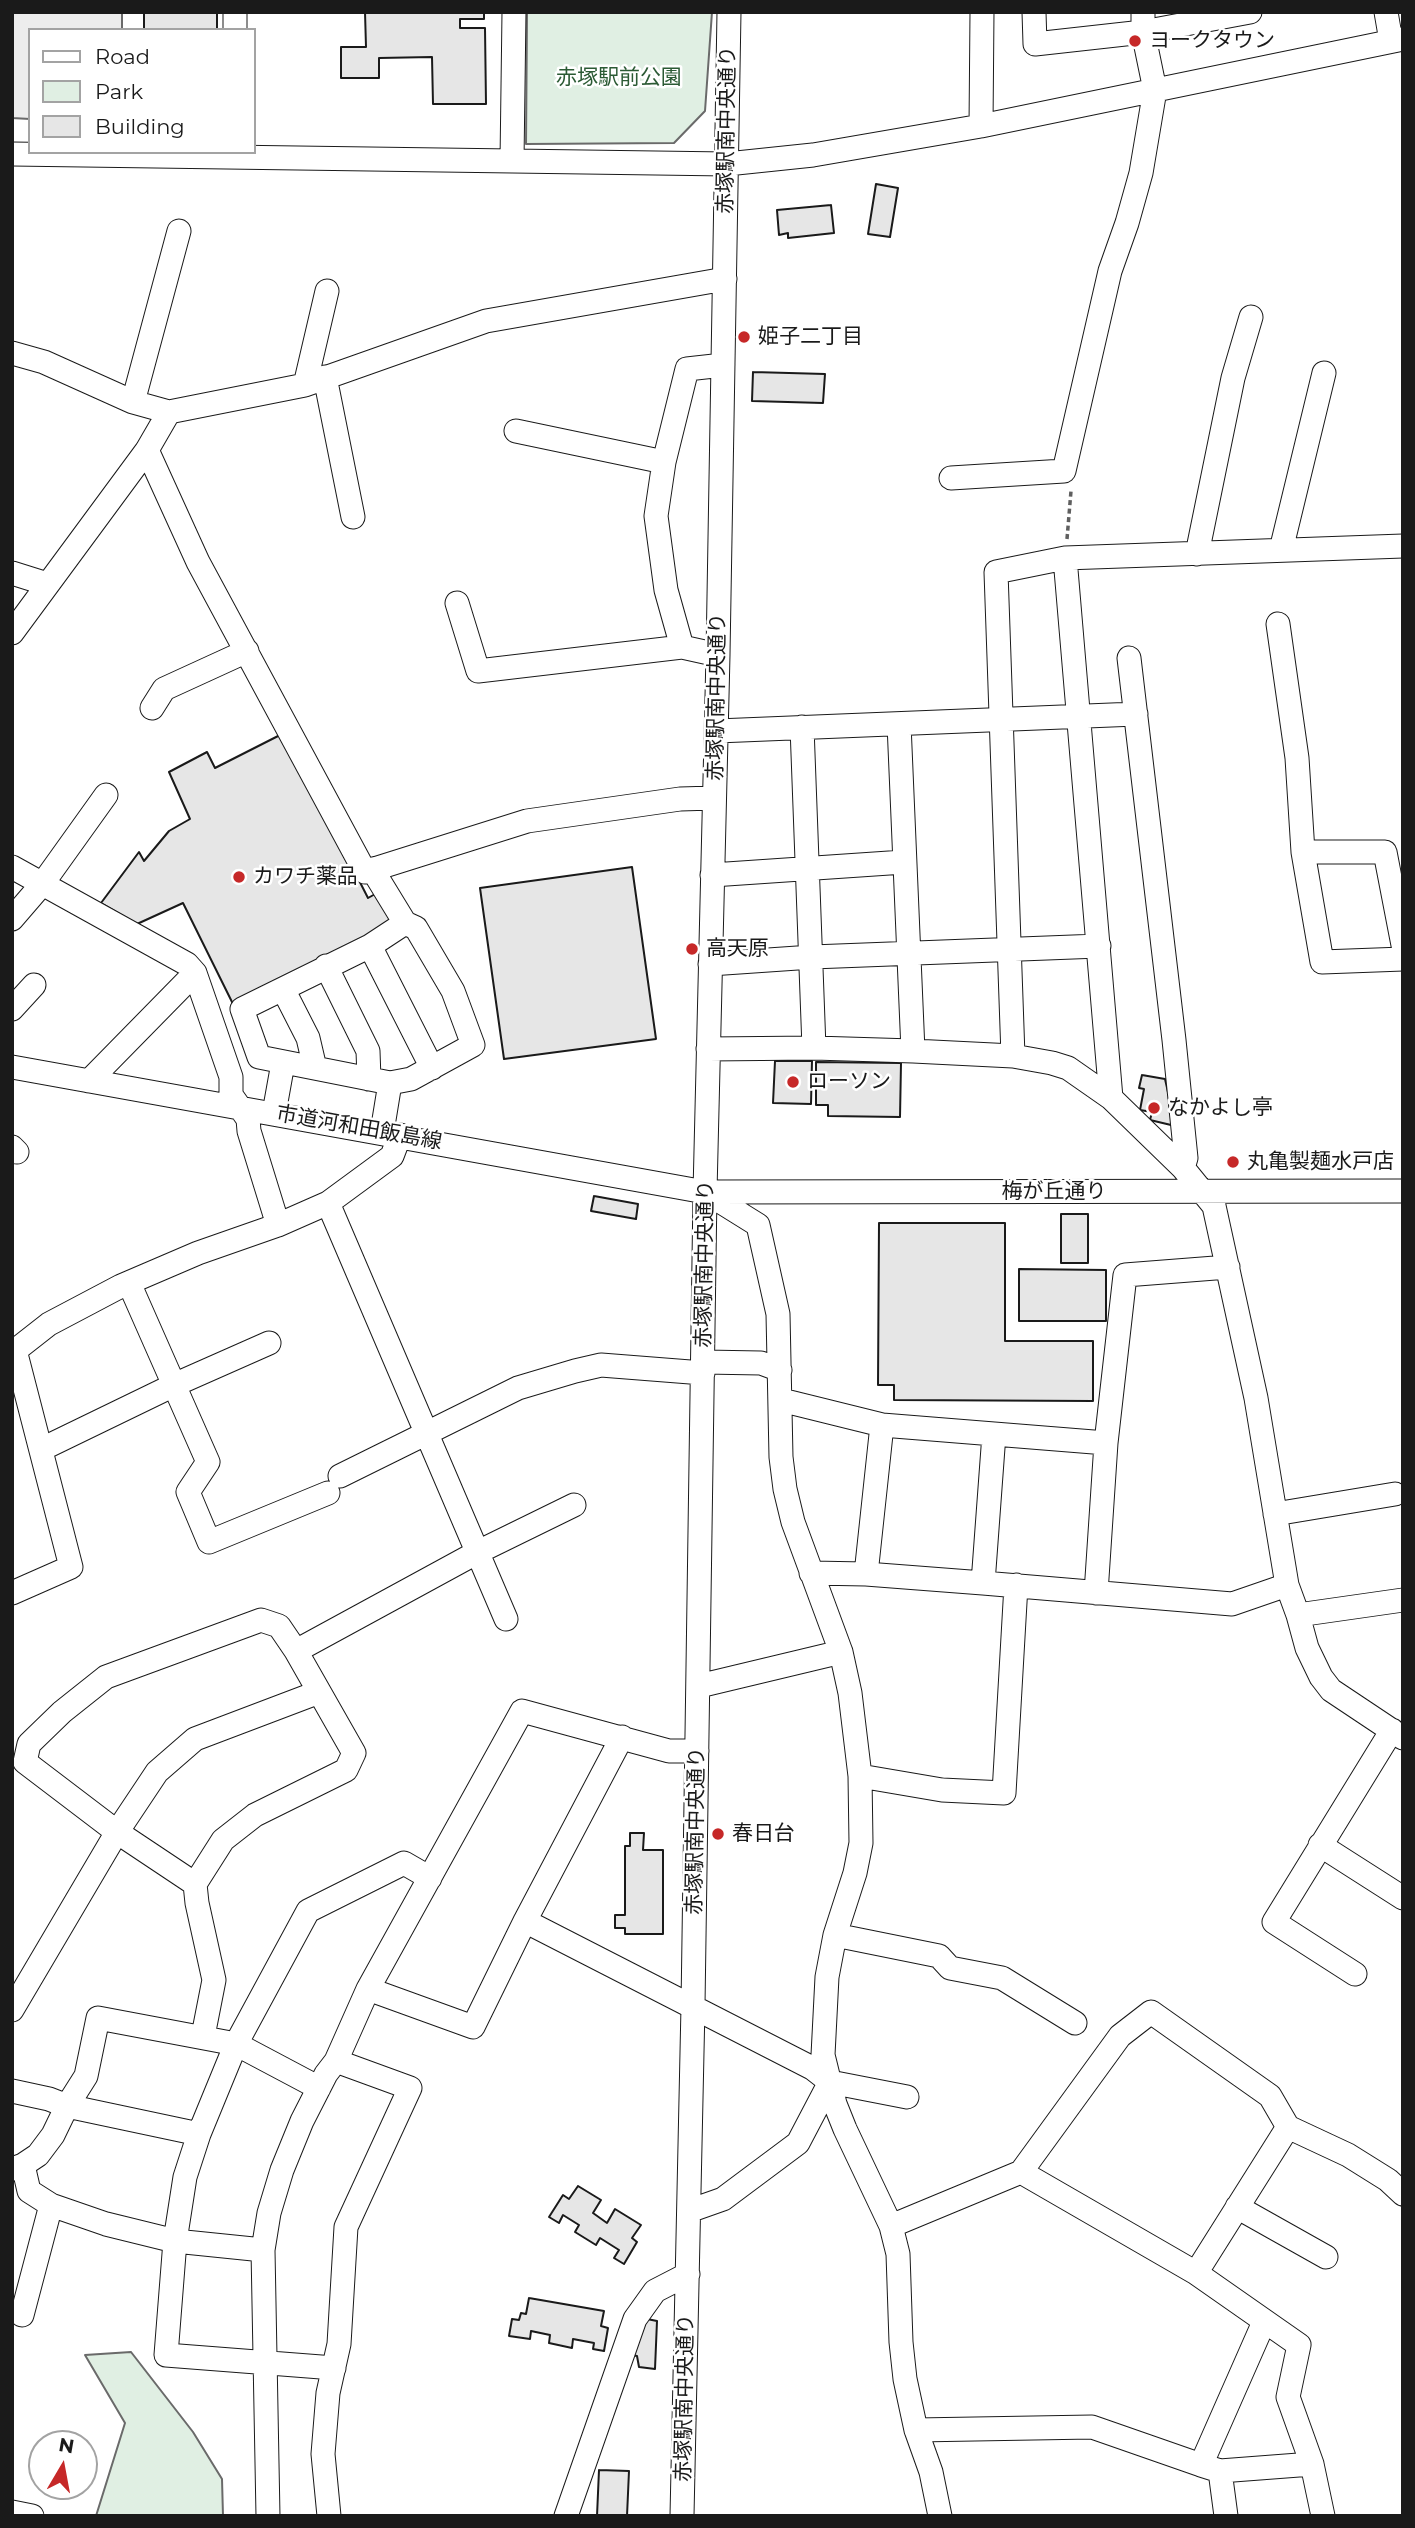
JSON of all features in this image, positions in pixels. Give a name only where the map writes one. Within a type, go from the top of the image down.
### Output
[{"type":"street","points":[[512,161],[514,12]]},
{"type":"street","name":"赤塚駅南中央通り","points":[[682,2516],[729,12]]},
{"type":"street","points":[[981,126],[982,12]]},
{"type":"street","points":[[1034,12],[1035,44],[1143,22],[1250,12]]},
{"type":"street","points":[[12,154],[234,155],[726,164],[813,155],[981,126],[1397,40],[1386,12]]},
{"type":"street","points":[[951,478],[1064,471],[1110,271],[1127,223],[1140,173],[1155,90],[1143,22]]},
{"type":"street","points":[[132,402],[178,231]]},
{"type":"street","points":[[12,353],[44,362],[132,402],[169,412],[315,381],[486,321],[725,279]]},
{"type":"street","points":[[327,291],[315,381],[353,517]]},
{"type":"street","points":[[1197,554],[1233,378],[1251,317]]},
{"type":"street","points":[[682,647],[666,590],[656,516],[664,462],[687,369],[723,365]]},
{"type":"street","points":[[1281,550],[1324,373]]},
{"type":"street","points":[[12,633],[147,450],[169,412]]},
{"type":"street","points":[[516,431],[664,462]]},
{"type":"street","points":[[147,450],[198,562],[365,872],[527,821],[680,799],[714,798]]},
{"type":"street","points":[[1013,1056],[996,572],[1065,558],[1403,546]]},
{"type":"street","points":[[1065,558],[1111,1098]]},
{"type":"street","points":[[12,572],[47,584]]},
{"type":"street","points":[[457,603],[478,671],[682,647],[718,655]]},
{"type":"street","points":[[1278,624],[1297,758],[1303,852],[1322,962],[1403,959]]},
{"type":"street","points":[[152,708],[164,690],[247,651]]},
{"type":"street","points":[[1129,658],[1174,1040],[1186,1158],[1183,1167]]},
{"type":"street","points":[[717,732],[1136,714]]},
{"type":"street","points":[[899,724],[913,1051]]},
{"type":"street","points":[[802,727],[814,1048]]},
{"type":"street","points":[[12,919],[43,883],[106,794]]},
{"type":"street","points":[[1303,852],[1385,852],[1403,944]]},
{"type":"street","points":[[712,875],[904,862]]},
{"type":"street","points":[[12,867],[187,964],[195,973],[231,1077],[231,1095],[248,1119],[249,1131],[278,1225]]},
{"type":"street","points":[[372,869],[405,923],[416,928],[453,992],[473,1045],[411,1079],[380,1081],[259,1057],[242,1009],[370,946],[405,923]]},
{"type":"street","points":[[370,946],[432,1068]]},
{"type":"street","points":[[710,964],[812,957],[1099,946]]},
{"type":"street","points":[[12,1593],[71,1567],[42,1449],[14,1352],[49,1324],[129,1283],[328,1203],[392,1156],[391,1134],[380,1081],[326,967]]},
{"type":"street","points":[[89,1081],[195,973]]},
{"type":"street","points":[[12,1009],[34,985]]},
{"type":"street","points":[[283,989],[308,1038],[315,1068]]},
{"type":"street","points":[[708,1049],[814,1048],[1013,1056],[1068,1068],[1111,1098],[1183,1167],[1214,1206],[1256,1398],[1287,1585],[1307,1648],[1321,1677],[1331,1690],[1398,1734],[1320,1845],[1275,1922],[1354,1974]]},
{"type":"street","points":[[274,1113],[283,1063]]},
{"type":"street","name":"市道河和田飯島線","points":[[12,1067],[705,1192]]},
{"type":"street","points":[[705,1192],[758,1225],[778,1314],[781,1457],[785,1489],[793,1522],[841,1652],[850,1693],[860,1776],[861,1843],[855,1873],[835,1935],[827,1977],[824,2055],[835,2104],[891,2226],[898,2254],[905,2379],[916,2430],[931,2472],[940,2516]]},
{"type":"street","name":"梅が丘通り","points":[[705,1192],[1403,1192]]},
{"type":"street","points":[[328,1203],[506,1619]]},
{"type":"street","points":[[1096,1593],[1106,1443],[1125,1275],[1228,1267]]},
{"type":"street","points":[[129,1283],[208,1462],[188,1492],[209,1542],[335,1485],[518,1388],[601,1365],[703,1368],[761,1363],[780,1370]]},
{"type":"street","points":[[42,1449],[174,1385],[269,1343]]},
{"type":"street","points":[[781,1400],[882,1425],[1106,1443]]},
{"type":"street","points":[[866,1574],[882,1425]]},
{"type":"street","points":[[983,1583],[994,1434]]},
{"type":"street","points":[[1275,1514],[1395,1494]]},
{"type":"street","points":[[296,1651],[476,1553],[574,1506]]},
{"type":"street","points":[[811,1573],[866,1574],[1016,1585],[1232,1604],[1287,1585]]},
{"type":"street","points":[[860,1776],[942,1790],[1004,1793],[1016,1585]]},
{"type":"street","points":[[1298,1615],[1403,1600]]},
{"type":"street","points":[[195,1884],[117,1832],[25,1762],[29,1744],[62,1712],[106,1677],[261,1620],[279,1626],[354,1753],[346,1770],[255,1815],[223,1840],[195,1884],[214,1980],[203,2036]]},
{"type":"street","points":[[698,1686],[841,1652]]},
{"type":"street","points":[[12,2010],[117,1832],[157,1772],[195,1740],[319,1692]]},
{"type":"street","points":[[268,2516],[263,2250],[269,2213],[282,2170],[318,2088],[336,2060],[368,1989],[522,1711],[669,1751],[698,1751]]},
{"type":"street","points":[[368,1989],[414,2003],[473,2027],[525,1921],[622,1737]]},
{"type":"street","points":[[1320,1845],[1403,1898]]},
{"type":"street","points":[[334,2368],[166,2355],[175,2241],[185,2177],[199,2134],[236,2044],[308,1911],[404,1863],[430,1878]]},
{"type":"street","points":[[525,1921],[811,2068],[830,2082],[907,2097]]},
{"type":"street","points":[[835,1935],[939,1956],[950,1968],[1002,1978],[1075,2023]]},
{"type":"street","points":[[891,2226],[1021,2172],[1120,2036],[1151,2012],[1270,2096],[1288,2127],[1348,2155],[1388,2180],[1403,2194]]},
{"type":"street","points":[[263,2250],[175,2241],[107,2224],[51,2205],[29,2191],[18,2167],[38,2155],[53,2135],[86,2076],[98,2018],[236,2044],[318,2088]]},
{"type":"street","points":[[329,2516],[323,2454],[328,2393],[339,2344],[346,2227],[410,2088],[336,2060]]},
{"type":"street","points":[[689,2211],[723,2199],[798,2143],[830,2082]]},
{"type":"street","points":[[12,2091],[67,2106],[199,2134]]},
{"type":"street","points":[[1196,2273],[1288,2127]]},
{"type":"street","points":[[1021,2172],[1196,2273],[1299,2345],[1288,2397],[1312,2464],[1323,2516]]},
{"type":"street","points":[[22,2315],[51,2205]]},
{"type":"street","points":[[1237,2207],[1326,2257]]},
{"type":"street","points":[[566,2516],[635,2319],[655,2291],[688,2274]]},
{"type":"street","points":[[1226,2516],[1211,2468],[1264,2322]]},
{"type":"street","points":[[916,2430],[1093,2427],[1211,2468],[1312,2464]]},
{"type":"street","points":[[12,2512],[32,2516]]},
{"type":"path","points":[[1064,471],[1073,477],[1065,558]]},
{"type":"green space","name":"赤塚駅前公園","points":[[527,12],[712,12],[705,111],[674,143],[526,144]]},
{"type":"green space","points":[[131,2352],[193,2432],[222,2479],[223,2516],[96,2516],[125,2423],[85,2355]]},
{"type":"shaded area","points":[[12,12],[122,12],[122,28],[28,28],[28,119],[12,118]]},
{"type":"building","points":[[144,12],[217,12],[217,28],[144,28]]},
{"type":"building","points":[[365,12],[484,12],[484,19],[460,19],[460,28],[485,28],[486,104],[433,104],[432,57],[379,58],[379,78],[341,78],[341,47],[366,47]]},
{"type":"building","points":[[876,184],[898,188],[890,237],[868,234]]},
{"type":"building","points":[[831,205],[834,233],[788,238],[788,233],[779,235],[777,210]]},
{"type":"building","points":[[753,372],[825,374],[823,403],[752,401]]},
{"type":"building","name":"カワチ薬品","points":[[284,733],[368,898],[377,893],[394,923],[234,1006],[183,903],[137,924],[101,903],[139,852],[144,861],[169,831],[190,819],[169,772],[207,752],[215,768]]},
{"type":"building","points":[[632,867],[656,1039],[504,1059],[480,888]]},
{"type":"building","name":"ローソン","points":[[775,1061],[812,1061],[811,1104],[773,1103]]},
{"type":"building","points":[[816,1062],[901,1063],[900,1117],[828,1116],[828,1105],[816,1105]]},
{"type":"building","points":[[1142,1075],[1165,1079],[1173,1114],[1171,1125],[1150,1120],[1152,1112],[1140,1110],[1144,1089],[1139,1088]]},
{"type":"building","points":[[594,1196],[638,1204],[636,1219],[591,1211]]},
{"type":"building","points":[[1061,1214],[1088,1214],[1088,1263],[1061,1263]]},
{"type":"building","points":[[879,1223],[1005,1223],[1005,1341],[1093,1341],[1093,1401],[894,1400],[894,1385],[878,1385]]},
{"type":"building","points":[[1019,1269],[1106,1270],[1106,1321],[1019,1321]]},
{"type":"building","points":[[630,1833],[644,1833],[643,1850],[663,1850],[663,1934],[625,1934],[625,1928],[615,1928],[615,1915],[625,1915],[625,1846],[630,1846]]},
{"type":"building","points":[[578,2186],[601,2200],[593,2213],[607,2223],[615,2209],[641,2225],[632,2238],[637,2242],[624,2264],[614,2258],[619,2250],[600,2238],[596,2245],[575,2232],[579,2225],[563,2215],[559,2223],[549,2217],[563,2195],[569,2199]]},
{"type":"building","points":[[529,2298],[604,2311],[601,2326],[608,2328],[604,2351],[593,2349],[594,2343],[573,2339],[572,2348],[549,2343],[550,2335],[531,2331],[530,2339],[509,2336],[512,2319],[519,2320],[521,2313],[526,2314]]},
{"type":"building","points":[[647,2319],[657,2321],[655,2369],[639,2367],[637,2356],[632,2355]]},
{"type":"building","points":[[599,2470],[629,2471],[627,2516],[597,2516]]},
{"type":"place","name":"ヨークタウン","points":[[1135,41]]},
{"type":"place","name":"姫子二丁目","points":[[744,337]]},
{"type":"place","name":"カワチ薬品","points":[[239,877]]},
{"type":"place","name":"高天原","points":[[692,949]]},
{"type":"place","name":"ローソン","points":[[793,1082]]},
{"type":"place","name":"なかよし亭","points":[[1154,1108]]},
{"type":"place","name":"丸亀製麺水戸店","points":[[1233,1162]]},
{"type":"place","name":"春日台","points":[[718,1834]]}]
